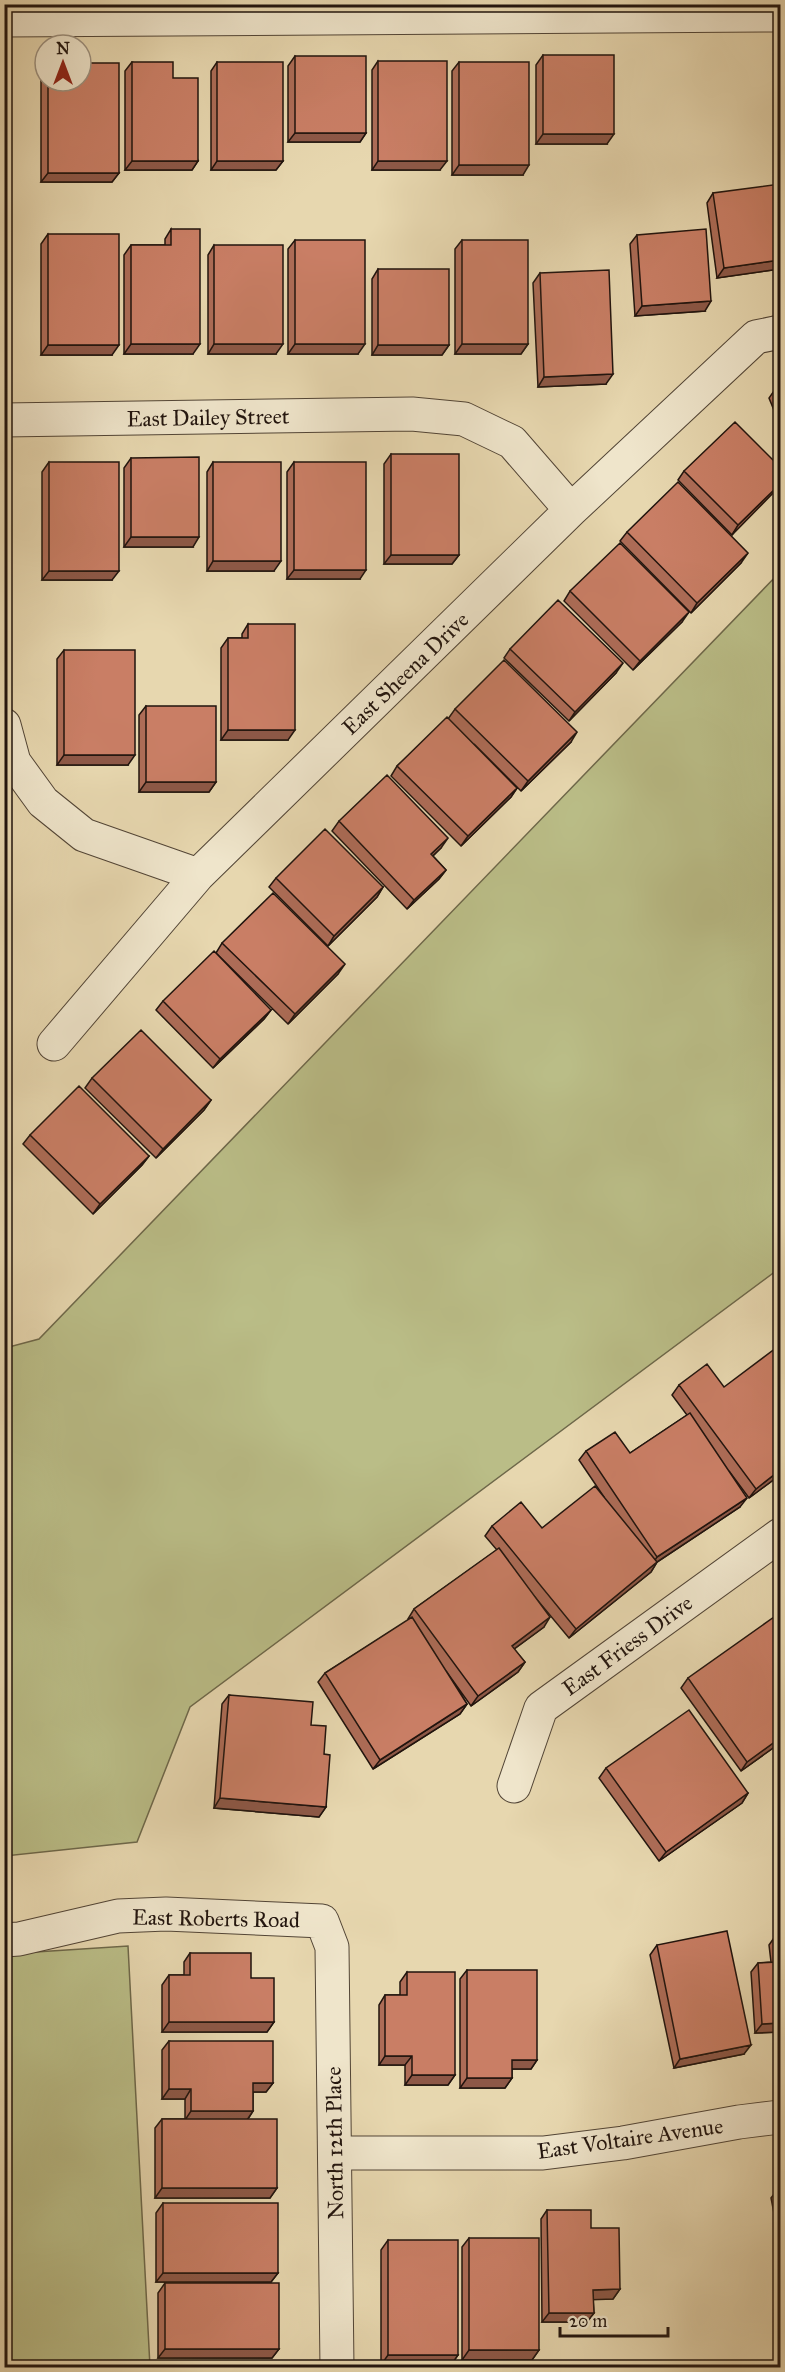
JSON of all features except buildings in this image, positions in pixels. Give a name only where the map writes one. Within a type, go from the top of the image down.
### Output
[{"type":"street","points":[[4,20],[780,15]]},
{"type":"street","name":"East Sheena Drive","points":[[54,1044],[198,875],[571,510],[756,337],[780,332]]},
{"type":"street","name":"East Dailey Street","points":[[4,420],[412,414],[464,419],[512,442],[571,510]]},
{"type":"street","points":[[4,725],[14,762],[43,802],[84,835],[198,875]]},
{"type":"street","name":"East Friess Drive","points":[[514,1786],[541,1708],[780,1535]]},
{"type":"street","name":"East Roberts Road","points":[[4,1940],[19,1939],[118,1916],[166,1914],[322,1921]]},
{"type":"street","name":"North 12th Place","points":[[322,1921],[332,1947],[337,2367]]},
{"type":"street","name":"East Voltaire Avenue","points":[[335,2153],[543,2153],[623,2143],[780,2117]]},
{"type":"green space","points":[[780,572],[780,1268],[190,1707],[137,1842],[5,1856],[5,1348],[39,1339]]},
{"type":"green space","points":[[128,1946],[150,2367],[5,2368],[5,1954]]}]
